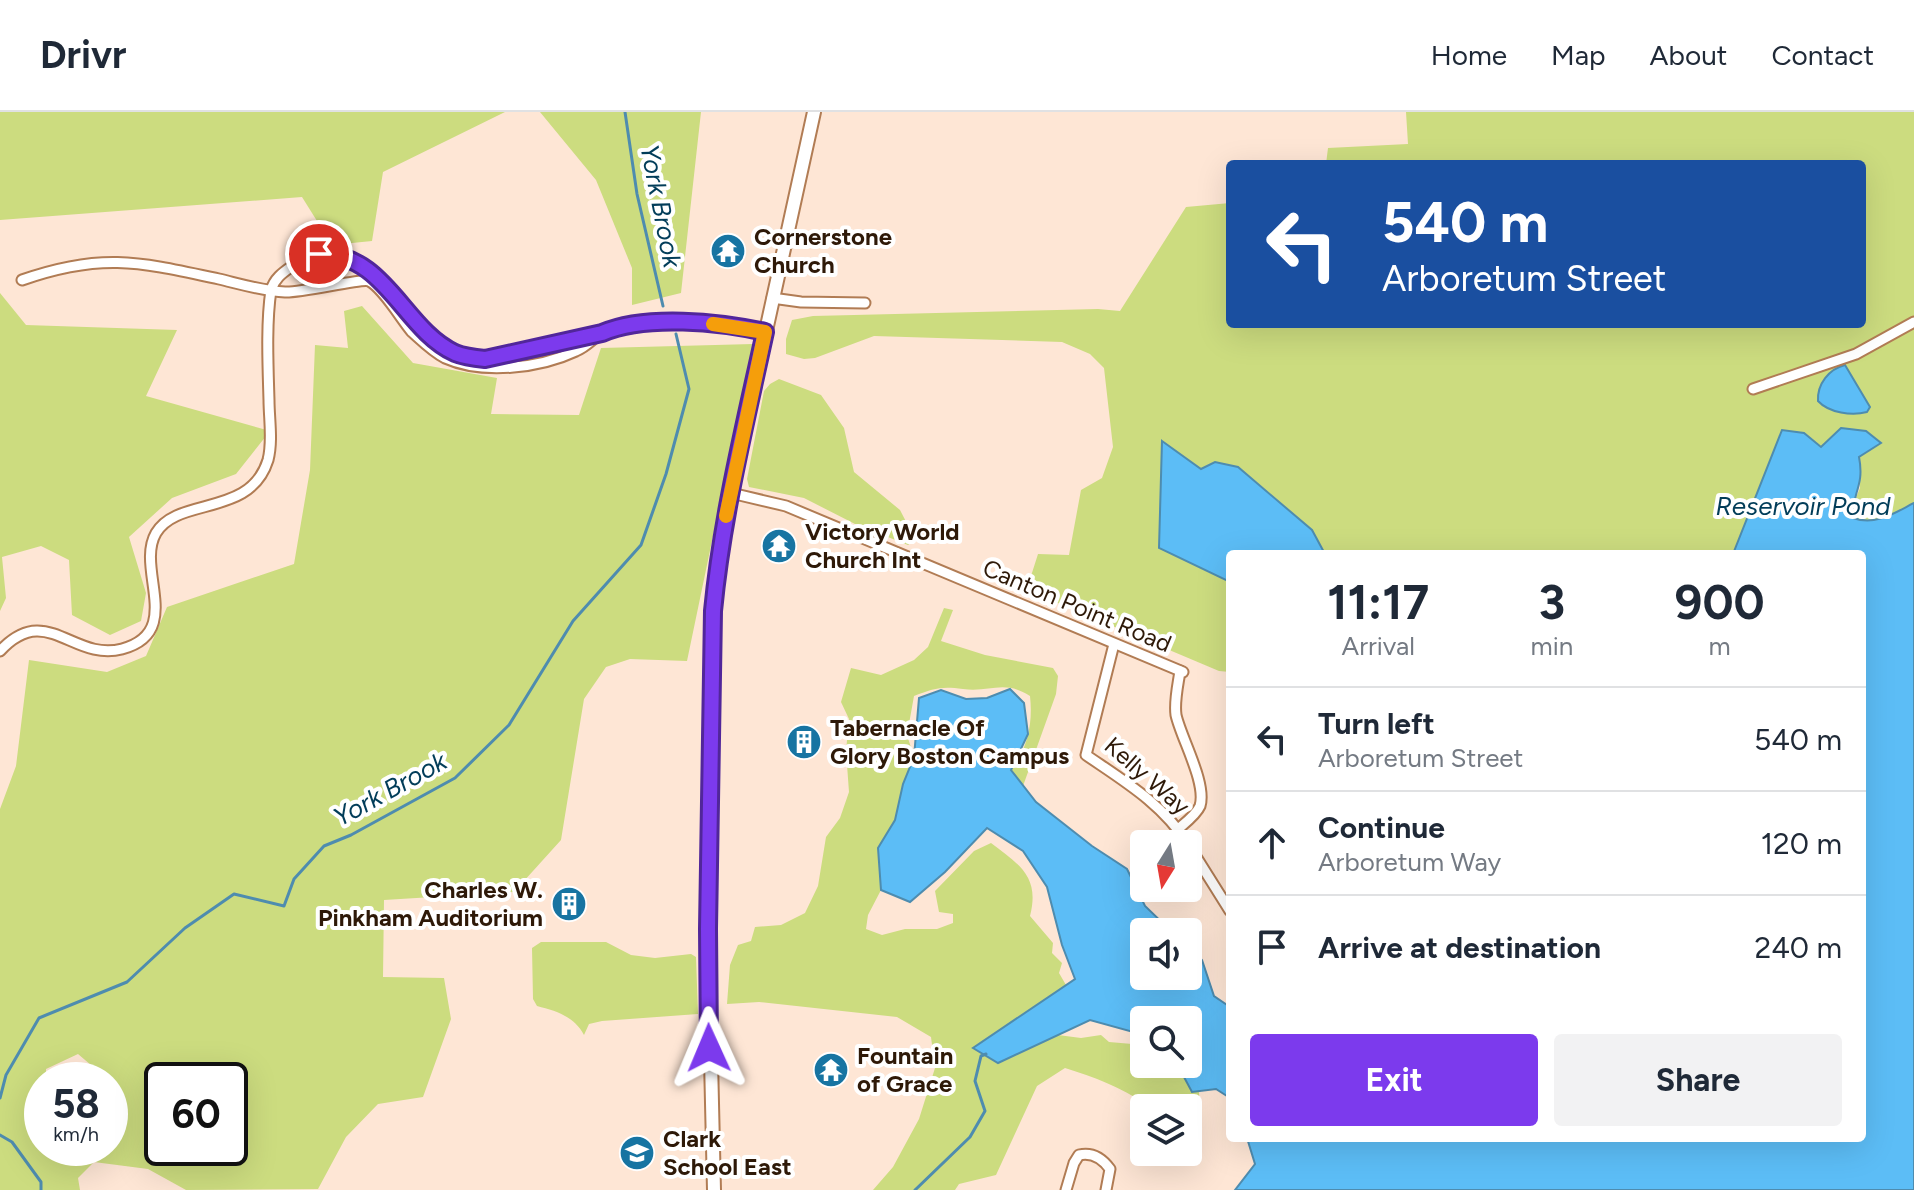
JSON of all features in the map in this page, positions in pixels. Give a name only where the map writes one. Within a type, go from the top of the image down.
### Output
[{"type":"main road","points":[[714,1190],[708,929],[712,616],[717,567],[731,493],[814,112]]},
{"type":"street","points":[[0,651],[14,637],[43,630],[89,648],[113,650],[134,644],[152,625],[156,603],[151,544],[163,523],[230,500],[251,487],[264,471],[270,442],[271,290],[274,281],[300,260],[319,254],[351,258],[384,285],[431,335],[453,352],[468,357],[485,359],[617,327],[671,322],[730,325],[765,332]]},
{"type":"street","points":[[22,280],[88,262],[119,261],[296,292],[338,287],[362,280],[378,289],[432,350],[468,365],[502,367],[546,360],[579,350],[602,333]]},
{"type":"street","points":[[772,298],[801,302],[865,303]]},
{"type":"street","points":[[1753,389],[1856,354],[1914,322]]},
{"type":"street","name":"Canton Point Road","points":[[731,493],[786,506],[1182,672],[1175,705],[1198,780],[1200,797],[1199,807],[1178,829]]},
{"type":"street","name":"Kelly Way","points":[[1114,644],[1086,755],[1148,797],[1178,829]]},
{"type":"street","name":"Kelly Way","points":[[1202,866],[1226,905]]},
{"type":"street","points":[[1066,1190],[1074,1163],[1079,1155],[1086,1153],[1094,1155],[1110,1169],[1106,1190]]},
{"type":"green space","points":[[0,112],[505,112],[383,172],[372,241],[332,245],[302,197],[0,220]]},
{"type":"green space","points":[[540,112],[701,112],[681,293],[632,305],[632,268],[596,180]]},
{"type":"green space","points":[[1406,112],[1914,112],[1914,503],[1877,519],[1852,518],[1852,507],[1860,488],[1859,457],[1881,443],[1821,447],[1804,433],[1773,452],[1735,550],[1323,550],[1312,530],[1201,469],[1162,441],[1159,547],[1226,580],[1226,672],[1219,671],[1020,587],[1031,576],[1038,554],[1069,555],[1081,490],[1102,478],[1113,447],[1104,368],[1090,354],[1062,342],[874,336],[815,358],[804,359],[786,354],[786,339],[792,320],[813,316],[1120,311],[1186,207],[1226,203],[1226,328],[1866,328],[1866,160],[1326,160],[1328,148],[1408,144]]},
{"type":"green space","points":[[0,293],[26,325],[177,330],[146,396],[270,431],[236,474],[172,498],[129,537],[146,593],[141,621],[110,635],[72,615],[69,560],[41,546],[2,557],[6,598],[0,611]]},
{"type":"green space","points":[[362,306],[413,363],[497,378],[491,414],[579,415],[601,348],[753,344],[687,661],[630,659],[606,667],[584,699],[561,840],[514,892],[384,900],[383,977],[444,978],[451,1019],[423,1097],[378,1104],[346,1137],[318,1189],[186,1190],[148,1169],[125,1166],[128,1166],[128,1062],[87,1062],[78,1054],[61,1062],[24,1062],[24,1166],[90,1166],[78,1178],[80,1190],[0,1190],[0,809],[16,766],[29,660],[107,672],[146,656],[167,607],[294,564],[310,470],[315,345],[348,348],[344,311]]},
{"type":"green space","points":[[779,379],[821,395],[844,428],[854,472],[900,510],[915,539],[908,545],[855,524],[804,498],[749,487],[747,479],[764,391]]},
{"type":"green space","points":[[944,608],[953,610],[941,641],[985,655],[1053,668],[1058,676],[1056,694],[1023,786],[1011,770],[1022,753],[1028,735],[1030,696],[1004,687],[933,689],[914,696],[907,735],[914,757],[903,784],[895,820],[878,848],[881,890],[868,915],[866,929],[882,935],[905,929],[937,929],[953,923],[953,914],[939,912],[935,891],[974,851],[991,843],[1019,865],[1030,882],[1030,916],[1053,943],[1052,953],[1062,963],[1059,973],[1066,985],[974,1047],[998,1063],[1058,1035],[1081,1038],[1101,1035],[1109,1042],[1130,1044],[1130,1078],[1185,1078],[1192,1091],[1199,1091],[1199,1094],[1130,1095],[1065,1068],[1037,1086],[996,1175],[959,1184],[955,1190],[873,1190],[893,1167],[919,1119],[935,1068],[931,1037],[897,1017],[759,1002],[727,1004],[730,965],[738,945],[751,941],[755,927],[781,925],[805,913],[818,886],[826,837],[840,818],[849,792],[846,751],[849,719],[841,702],[851,668],[881,675],[914,660],[928,647]]},
{"type":"green space","points":[[541,942],[606,942],[631,955],[655,958],[691,954],[696,957],[698,1014],[602,1021],[589,1024],[584,1035],[570,1019],[537,1006],[533,999],[532,948]]},
{"type":"water","points":[[1845,365],[1870,407],[1867,412],[1841,412],[1818,401],[1825,378]]},
{"type":"water","name":"Reservoir Pond","points":[[1841,428],[1866,431],[1881,443],[1859,457],[1860,476],[1853,518],[1877,519],[1914,503],[1914,1190],[1235,1190],[1255,1164],[1248,1142],[1866,1142],[1866,550],[1735,550],[1782,430],[1804,433],[1821,447]]},
{"type":"water","points":[[1162,441],[1201,469],[1215,462],[1238,467],[1312,530],[1323,550],[1226,550],[1226,580],[1159,548]]},
{"type":"water","points":[[1010,689],[1024,703],[1028,734],[1011,770],[1036,802],[1127,869],[1130,875],[1130,902],[1143,902],[1157,918],[1130,918],[1130,990],[1202,990],[1202,960],[1214,996],[1226,1004],[1226,1095],[1216,1089],[1192,1092],[1184,1078],[1202,1078],[1202,1006],[1130,1006],[1130,1031],[1090,1020],[998,1063],[973,1048],[1075,979],[1062,945],[1047,887],[1023,851],[987,828],[945,872],[910,902],[881,890],[878,848],[895,820],[903,784],[914,757],[919,698],[941,690],[966,699],[987,698]]},
{"type":"waterway","name":"York Brook","points":[[625,112],[637,194],[663,306]]},
{"type":"waterway","name":"York Brook","points":[[0,1098],[6,1075],[39,1018],[127,982],[185,928],[234,894],[284,906],[294,879],[324,846],[351,835],[455,778],[509,725],[573,621],[641,545],[666,474],[689,389],[676,334]]},
{"type":"waterway","points":[[915,1190],[970,1137],[985,1111],[975,1081],[981,1056],[986,1054]]},
{"type":"waterway","points":[[0,1135],[12,1142],[41,1182],[41,1190]]},
{"type":"slow traffic","points":[[713,324],[765,332],[726,516]]},
{"type":"place","name":"Cornerstone Church","points":[[728,251]]},
{"type":"place","name":"Victory World Church Int","points":[[779,546]]},
{"type":"place","name":"Tabernacle Of Glory Boston Campus","points":[[804,742]]},
{"type":"place","name":"Charles W. Pinkham Auditorium","points":[[569,904]]},
{"type":"place","name":"Fountain of Grace","points":[[831,1070]]},
{"type":"place","name":"Clark School East","points":[[637,1153]]},
{"type":"route","points":[[319,254],[351,258],[362,265],[431,335],[453,352],[468,357],[485,359],[617,327],[671,322],[721,324],[765,332],[728,504],[713,611],[709,1048]]}]
